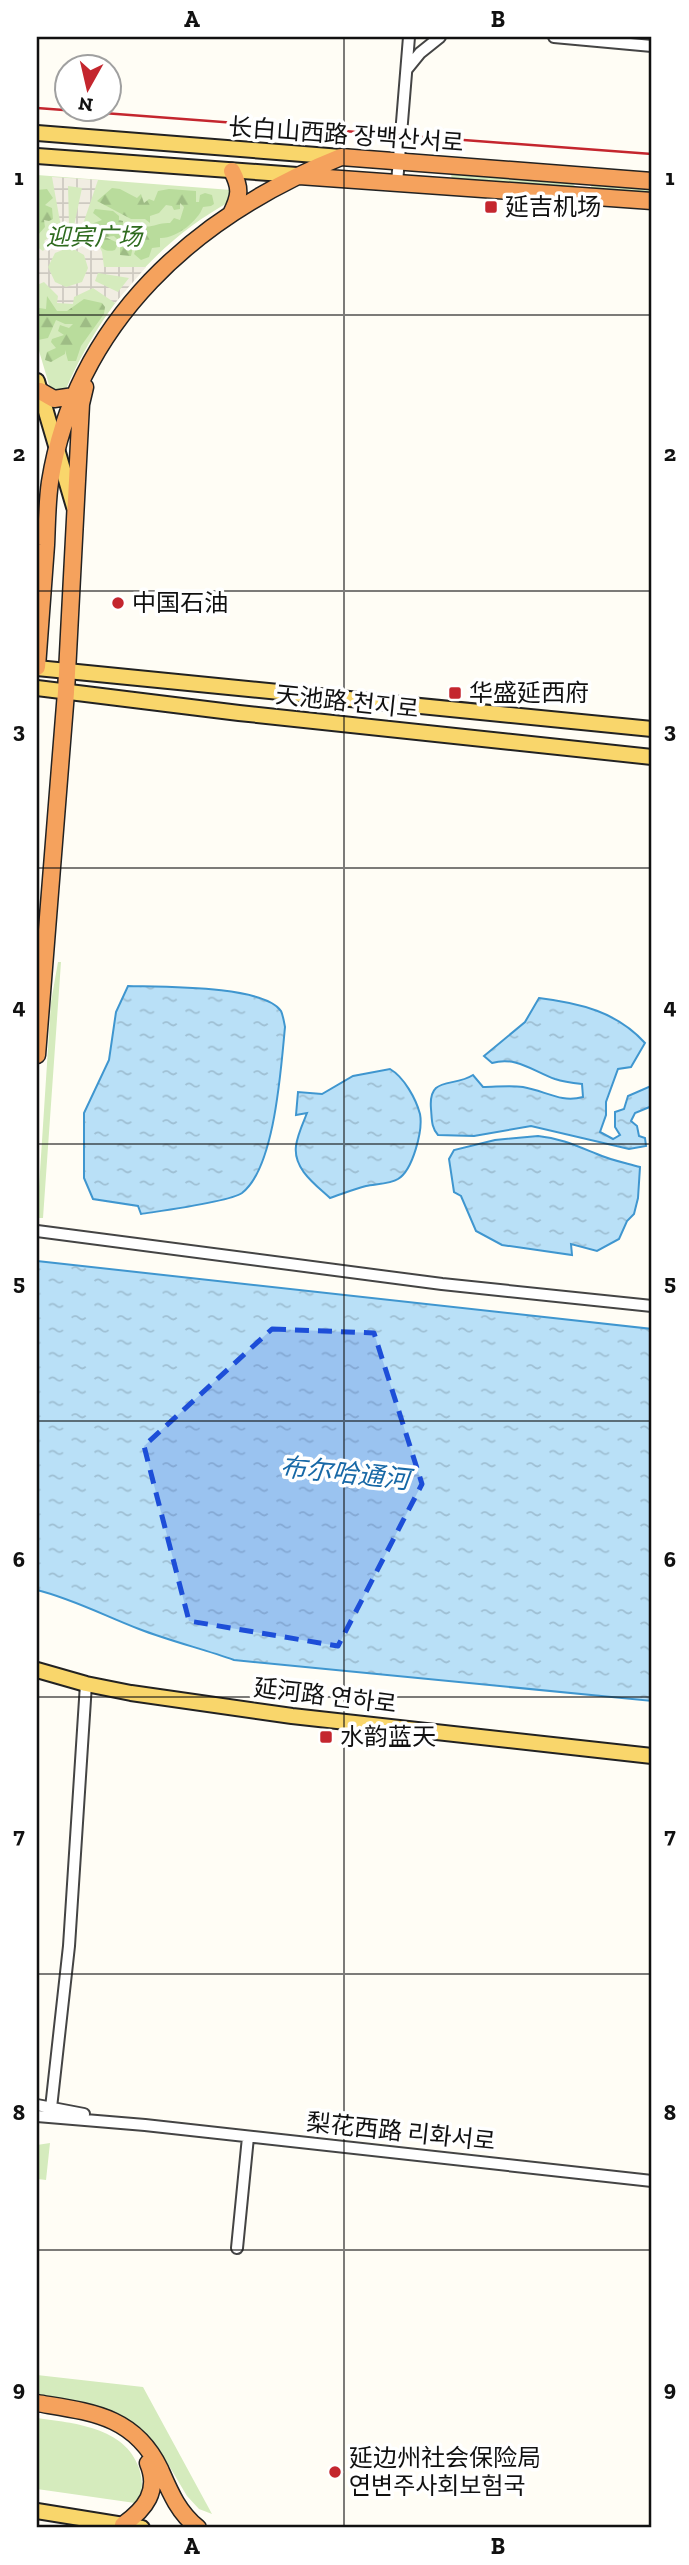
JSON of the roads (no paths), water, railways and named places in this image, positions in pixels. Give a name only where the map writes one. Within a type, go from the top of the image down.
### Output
[{"type":"highway","name":"长白山西路 장백산서로","points":[[341,158],[652,181]]},
{"type":"highway","points":[[37,668],[50,482],[61,433],[74,396],[117,320],[142,288],[179,252],[231,215],[297,175],[341,158]]},
{"type":"highway","points":[[231,215],[240,193],[239,184],[232,171]]},
{"type":"highway","name":"长白山西路 장백산서로","points":[[297,175],[652,201]]},
{"type":"highway","points":[[37,1055],[66,692],[81,404],[91,365]]},
{"type":"highway","points":[[38,386],[48,397],[59,399],[74,396]]},
{"type":"highway","points":[[37,2403],[96,2414],[134,2433],[154,2458],[176,2504],[198,2528]]},
{"type":"highway","points":[[37,2410],[102,2424],[127,2439],[146,2459],[153,2478],[152,2493],[143,2509],[122,2525]]},
{"type":"main road","name":"长白山西路 장백산서로","points":[[37,133],[341,158]]},
{"type":"main road","name":"长白山西路 장백산서로","points":[[37,156],[297,175]]},
{"type":"main road","points":[[38,386],[75,508]]},
{"type":"main road","points":[[46,416],[50,482]]},
{"type":"main road","name":"天池路 천지로","points":[[37,668],[652,729]]},
{"type":"main road","name":"天池路 천지로","points":[[37,688],[239,713],[652,757]]},
{"type":"main road","name":"延河路 연하로","points":[[37,1670],[86,1684],[292,1716],[652,1756]]},
{"type":"main road","points":[[37,2511],[142,2528]]},
{"type":"street","points":[[397,183],[409,37]]},
{"type":"street","points":[[407,69],[420,53],[440,37]]},
{"type":"street","points":[[554,37],[652,46]]},
{"type":"street","points":[[37,1231],[442,1284],[652,1306]]},
{"type":"street","points":[[51,2108],[69,1946],[86,1684]]},
{"type":"street","name":"梨花西路 리화서로","points":[[37,2105],[145,2125]]},
{"type":"street","name":"梨花西路 리화서로","points":[[37,2116],[145,2125],[652,2181]]},
{"type":"street","points":[[237,2248],[248,2137]]},
{"type":"water","points":[[128,986],[185,987],[233,992],[254,996],[271,1003],[281,1011],[285,1027],[269,1140],[253,1180],[242,1193],[209,1203],[141,1214],[138,1206],[93,1199],[84,1178],[84,1113],[109,1060],[116,1012]]},
{"type":"water","points":[[539,998],[583,1006],[610,1016],[645,1043],[631,1067],[618,1069],[606,1102],[606,1115],[600,1132],[613,1139],[620,1135],[615,1127],[615,1112],[624,1109],[628,1096],[651,1086],[652,1106],[635,1113],[631,1121],[637,1126],[639,1136],[645,1138],[646,1146],[629,1149],[531,1126],[474,1136],[438,1135],[432,1123],[433,1091],[443,1084],[473,1075],[483,1087],[518,1086],[560,1098],[583,1097],[582,1084],[555,1079],[509,1061],[492,1063],[484,1056],[525,1022]]},
{"type":"water","points":[[390,1069],[409,1089],[420,1114],[418,1139],[412,1159],[395,1181],[366,1186],[330,1198],[312,1182],[298,1162],[297,1142],[307,1113],[296,1115],[298,1092],[322,1094],[353,1076]]},
{"type":"water","points":[[538,1136],[561,1140],[607,1158],[640,1167],[634,1214],[627,1221],[619,1239],[597,1251],[571,1244],[572,1255],[502,1245],[476,1231],[461,1196],[454,1192],[449,1159],[454,1150],[495,1140]]},
{"type":"water","name":"布尔哈通河","points":[[37,1261],[652,1329],[652,1701],[234,1660],[151,1633],[37,1590]]},
{"type":"railway","points":[[37,108],[652,154]]},
{"type":"place","name":"延吉机场","points":[[491,207]]},
{"type":"place","name":"中国石油","points":[[118,603]]},
{"type":"place","name":"华盛延西府","points":[[455,693]]},
{"type":"place","name":"水韵蓝天","points":[[326,1737]]},
{"type":"place","name":"延边州社会保险局 연변주사회보험국","points":[[335,2472]]},
{"type":"park label","name":"迎宾广场","points":[[94,237]]}]
